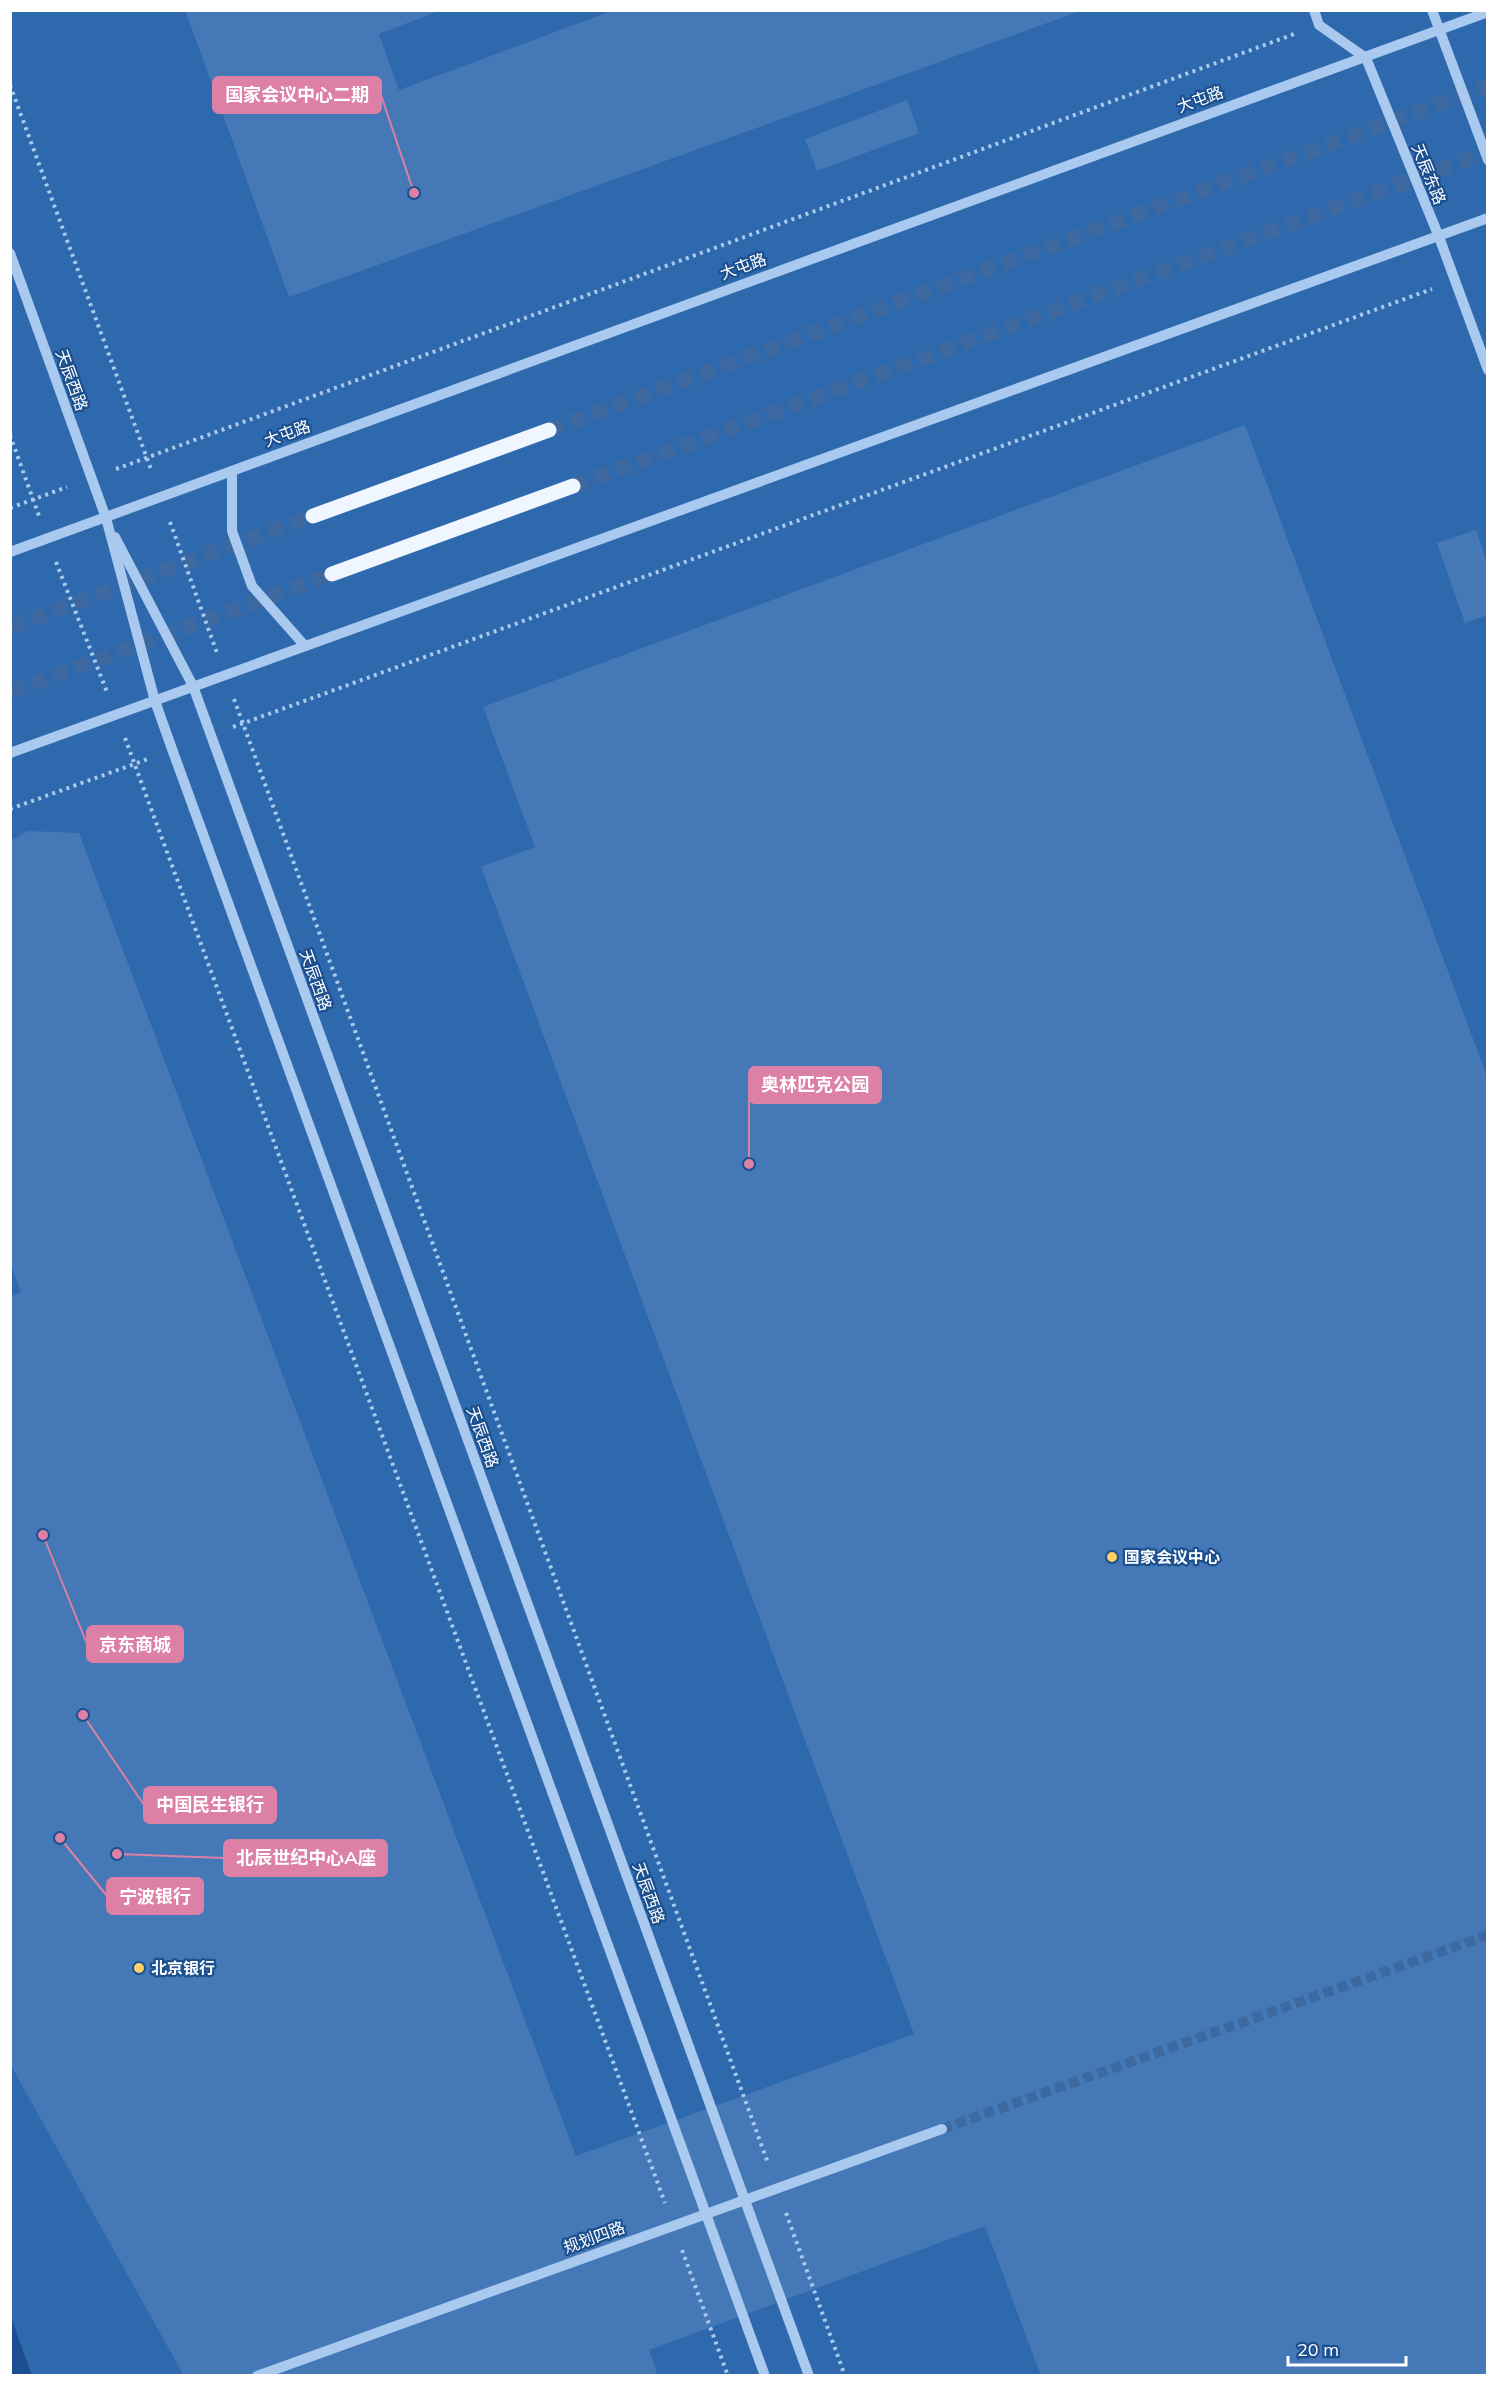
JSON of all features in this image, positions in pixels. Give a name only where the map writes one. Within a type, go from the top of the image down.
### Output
[{"type":"main road","points":[[313,516],[549,429]]},
{"type":"main road","points":[[332,574],[573,486]]},
{"type":"street","points":[[1314,10],[1319,25],[1366,58]]},
{"type":"street","points":[[1432,10],[1488,160]]},
{"type":"street","name":"大屯路","points":[[10,552],[1488,12]]},
{"type":"street","name":"天辰东路","points":[[1366,58],[1439,237],[1488,370]]},
{"type":"street","points":[[10,753],[1488,218]]},
{"type":"street","name":"天辰西路","points":[[10,253],[106,518],[155,701],[172,749],[765,2376]]},
{"type":"street","points":[[232,472],[232,531],[252,586],[305,646]]},
{"type":"street","name":"天辰西路","points":[[106,518],[193,686],[809,2376]]},
{"type":"street","name":"规划四路","points":[[257,2376],[942,2128]]},
{"type":"path","points":[[10,508],[1319,25]]},
{"type":"path","points":[[10,85],[845,2376]]},
{"type":"path","points":[[210,735],[1455,281]]},
{"type":"path","points":[[10,435],[47,539],[135,763],[667,2208]]},
{"type":"path","points":[[10,810],[172,749]]},
{"type":"path","points":[[679,2241],[728,2376]]},
{"type":"shaded area","points":[[11,11],[1487,11],[1487,2375],[32,2376],[11,2317]]},
{"type":"building","points":[[185,10],[441,10],[379,34],[399,90],[614,10],[1080,11],[289,297]]},
{"type":"building","points":[[907,100],[919,133],[817,171],[805,139]]},
{"type":"building","name":"国家会议中心","points":[[1245,425],[1488,1079],[1488,2376],[1041,2376],[985,2226],[649,2350],[658,2376],[184,2376],[10,2064],[10,1297],[21,1292],[10,1262],[10,841],[28,831],[79,833],[576,2156],[914,2034],[481,867],[535,847],[483,707]]},
{"type":"building","points":[[1476,530],[1488,565],[1488,615],[1465,623],[1437,543]]},
{"type":"tunnel","points":[[549,430],[1488,86]]},
{"type":"tunnel","points":[[573,486],[1488,152]]},
{"type":"tunnel","points":[[10,627],[313,516]]},
{"type":"tunnel","points":[[10,692],[332,574]]},
{"type":"tunnel","points":[[942,2129],[1488,1935]]},
{"type":"place","name":"国家会议中心二期","points":[[414,193]]},
{"type":"place","name":"奥林匹克公园","points":[[749,1164]]},
{"type":"place","name":"京东商城","points":[[43,1535]]},
{"type":"place","name":"国家会议中心","points":[[1112,1557]]},
{"type":"place","name":"中国民生银行","points":[[83,1715]]},
{"type":"place","name":"宁波银行","points":[[60,1838]]},
{"type":"place","name":"北辰世纪中心A座","points":[[117,1854]]},
{"type":"place","name":"北京银行","points":[[139,1968]]}]
